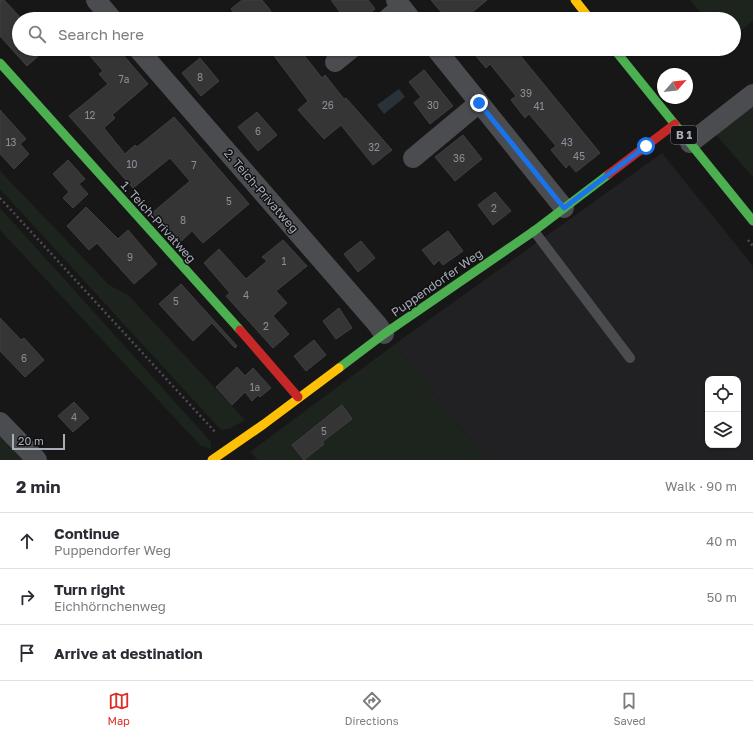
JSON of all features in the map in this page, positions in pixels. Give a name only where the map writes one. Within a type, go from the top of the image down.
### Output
[{"type":"street","points":[[96,0],[106,12]]},
{"type":"street","points":[[575,0],[584,12]]},
{"type":"street","name":"2. Teich-Privatweg","points":[[144,56],[384,334]]},
{"type":"street","points":[[335,62],[342,56]]},
{"type":"street","points":[[442,56],[564,208]]},
{"type":"street","name":"B 1","points":[[620,56],[753,221]]},
{"type":"street","name":"1. Teich-Privatweg","points":[[0,63],[290,386],[298,397]]},
{"type":"street","points":[[690,143],[753,94]]},
{"type":"street","points":[[413,158],[479,103]]},
{"type":"street","name":"Puppendorfer Weg","points":[[212,460],[384,334],[534,231],[675,124]]},
{"type":"street","points":[[0,422],[37,460]]},
{"type":"lane","points":[[534,231],[630,358]]},
{"type":"path","points":[[0,198],[230,448]]},
{"type":"shaded area","points":[[690,0],[753,0],[753,21],[741,30],[741,12],[699,12]]},
{"type":"shaded area","points":[[399,89],[405,97],[384,114],[377,105]]},
{"type":"shaded area","points":[[753,96],[753,177],[712,130]]},
{"type":"shaded area","points":[[662,153],[753,266],[753,460],[486,460],[395,344]]},
{"type":"shaded area","points":[[0,171],[109,285],[128,295],[245,420],[231,428],[221,430],[0,189]]},
{"type":"shaded area","points":[[0,208],[211,442],[211,449],[201,446],[0,230]]},
{"type":"shaded area","points":[[395,344],[486,460],[258,460],[250,452]]},
{"type":"shaded area","points":[[0,434],[24,460],[0,460]]},
{"type":"building","points":[[0,0],[4,0],[15,12],[12,12],[12,49],[0,36]]},
{"type":"building","points":[[242,0],[262,0],[271,11],[233,12],[231,9]]},
{"type":"building","points":[[331,0],[368,0],[375,9],[371,12],[340,12]]},
{"type":"building","points":[[431,0],[487,0],[472,12],[441,12]]},
{"type":"building","points":[[18,56],[38,56],[27,66]]},
{"type":"building","points":[[90,56],[124,56],[148,84],[112,115],[115,118],[104,128],[125,154],[135,145],[137,147],[174,117],[249,204],[203,243],[192,231],[179,243],[152,213],[190,181],[170,158],[133,188],[69,116],[108,84],[99,74],[103,71]]},
{"type":"building","points":[[274,56],[305,56],[322,78],[325,75],[344,99],[346,98],[392,150],[373,165],[341,125],[324,139],[298,110],[308,101]]},
{"type":"building","points":[[476,56],[521,56],[600,153],[576,172],[569,164],[566,168],[551,150],[556,146],[529,114],[525,118],[511,100],[516,96],[490,64],[486,68]]},
{"type":"building","points":[[200,58],[219,81],[201,96],[182,73]]},
{"type":"building","points":[[424,70],[453,106],[430,124],[414,103],[421,97],[409,82]]},
{"type":"building","points":[[0,110],[26,139],[20,144],[29,154],[14,169],[0,154]]},
{"type":"building","points":[[257,112],[277,135],[258,151],[238,127]]},
{"type":"building","points":[[463,135],[482,159],[455,181],[435,157]]},
{"type":"building","points":[[68,160],[85,179],[79,184],[88,194],[73,208],[63,198],[69,192],[53,174]]},
{"type":"building","points":[[495,192],[511,211],[493,225],[478,205]]},
{"type":"building","points":[[86,207],[118,239],[128,230],[157,264],[134,284],[97,243],[89,250],[67,226]]},
{"type":"building","points":[[448,231],[463,251],[443,265],[439,260],[434,265],[422,250]]},
{"type":"building","points":[[283,240],[307,266],[276,291],[287,303],[273,316],[289,334],[273,348],[226,296],[230,293],[204,263],[219,249],[246,279],[267,261],[262,257]]},
{"type":"building","points":[[361,241],[375,258],[358,272],[344,254]]},
{"type":"building","points":[[181,284],[237,346],[235,348],[212,323],[193,341],[159,304]]},
{"type":"building","points":[[339,308],[352,328],[336,339],[323,321]]},
{"type":"building","points":[[0,318],[21,340],[24,338],[44,360],[25,377],[0,351]]},
{"type":"building","points":[[314,340],[326,355],[306,371],[294,356]]},
{"type":"building","points":[[237,367],[245,376],[253,368],[271,388],[260,397],[258,395],[252,401],[245,392],[232,405],[216,387]]},
{"type":"building","points":[[74,402],[89,418],[73,432],[58,416]]},
{"type":"building","points":[[342,405],[352,419],[322,442],[324,444],[304,460],[292,445]]},
{"type":"traffic: fast","points":[[620,56],[753,221]]},
{"type":"traffic: fast","points":[[0,63],[240,330]]},
{"type":"traffic: fast","points":[[339,368],[384,334],[534,231],[609,174]]},
{"type":"traffic: slow","points":[[575,0],[584,12]]},
{"type":"traffic: slow","points":[[212,460],[264,424],[339,368]]},
{"type":"traffic: jam","points":[[609,174],[675,124]]},
{"type":"traffic: jam","points":[[240,330],[298,397]]},
{"type":"route","points":[[479,103],[564,208],[646,146]]}]
